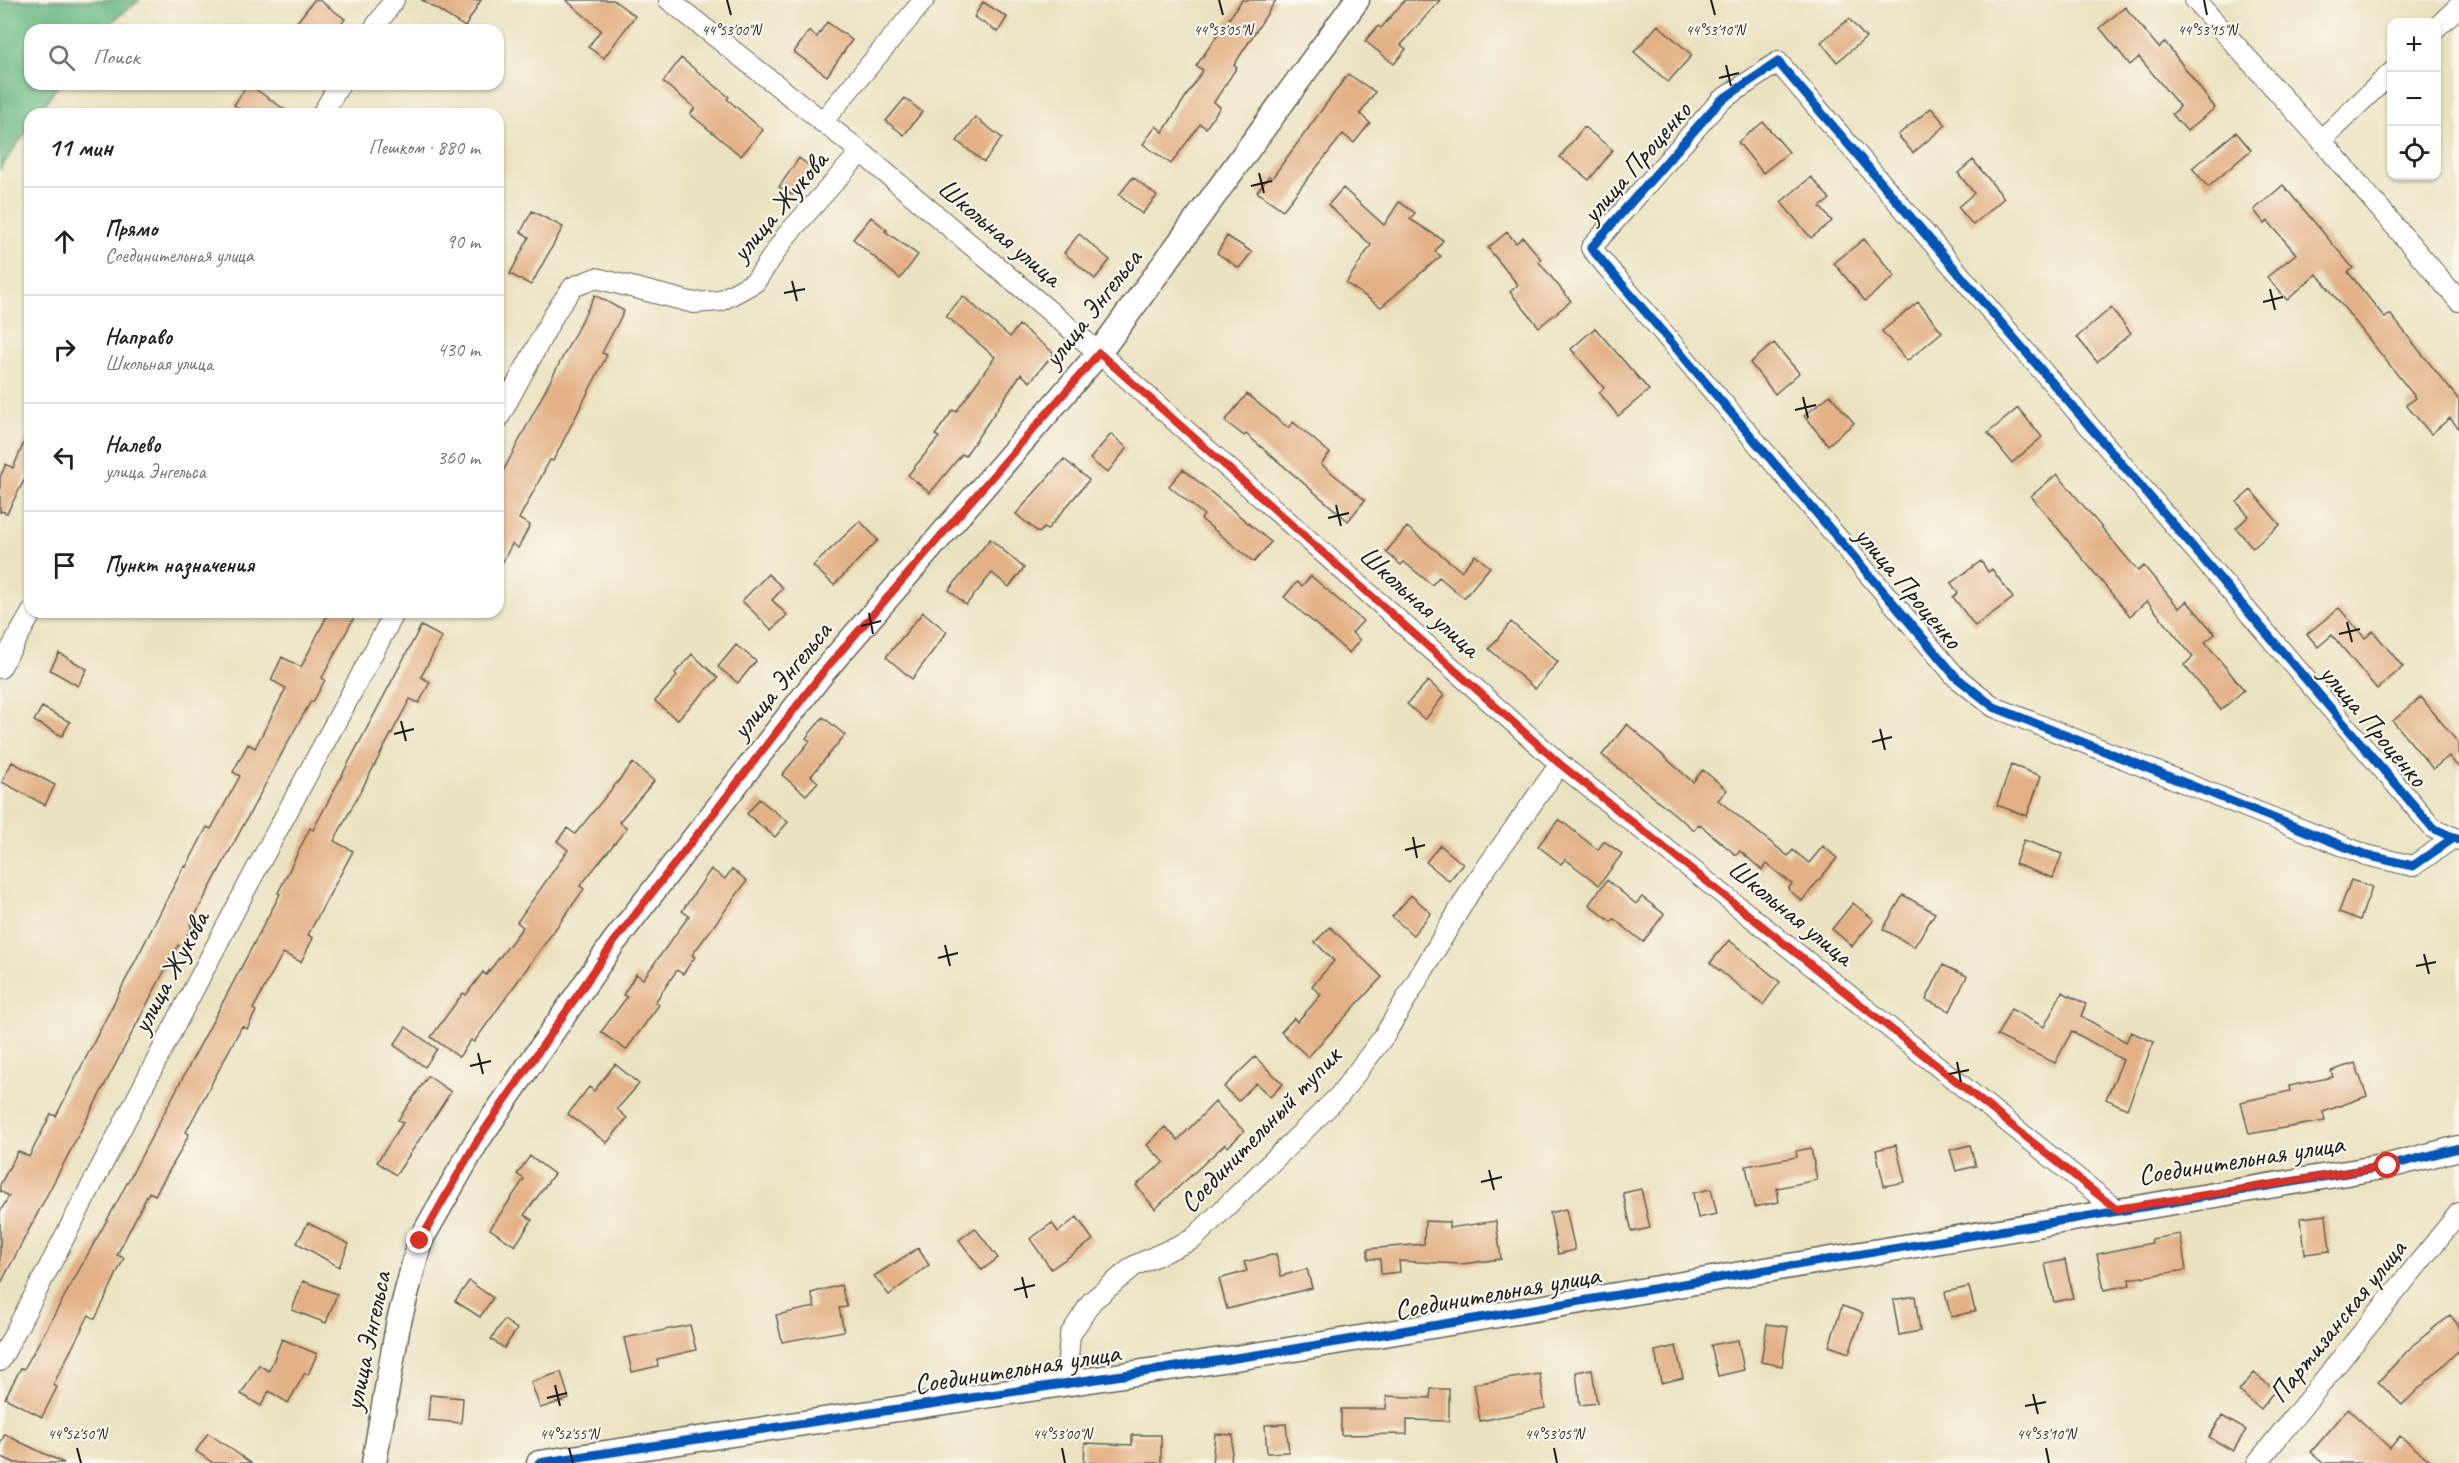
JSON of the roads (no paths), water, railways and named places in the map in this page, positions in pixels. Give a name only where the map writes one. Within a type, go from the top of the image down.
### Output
[{"type":"street","points":[[377,24],[394,0]]},
{"type":"street","name":"Школьная улица","points":[[669,0],[861,152],[1099,353],[1560,764],[2116,1209]]},
{"type":"street","name":"улица Жукова","points":[[822,122],[924,0]]},
{"type":"street","name":"улица Энгельса","points":[[374,1463],[398,1325],[420,1241],[477,1141],[614,942],[823,672],[1099,353],[1357,0]]},
{"type":"street","points":[[2194,0],[2321,140],[2459,301]]},
{"type":"street","points":[[2441,23],[2459,6]]},
{"type":"street","name":"улица Проценко","points":[[1778,62],[2433,828],[2455,840],[2413,866],[2366,855],[1994,707],[1956,677],[1591,248],[1720,101],[1778,62]]},
{"type":"street","points":[[2321,140],[2387,76]]},
{"type":"street","points":[[326,108],[336,90]]},
{"type":"street","name":"улица Жукова","points":[[504,408],[556,311],[573,287],[596,278],[694,303],[720,301],[755,282],[787,235],[861,152]]},
{"type":"street","points":[[0,668],[29,618]]},
{"type":"street","name":"улица Жукова","points":[[0,1361],[250,881],[392,618]]},
{"type":"street","name":"Соединительный тупик","points":[[1066,1383],[1070,1335],[1092,1301],[1134,1266],[1193,1239],[1339,1096],[1384,1036],[1474,885],[1560,764]]},
{"type":"street","name":"Соединительная улица","points":[[539,1463],[1282,1351],[2116,1209],[2388,1166],[2459,1148]]},
{"type":"street","name":"Партизанская улица","points":[[2257,1463],[2459,1213]]}]
